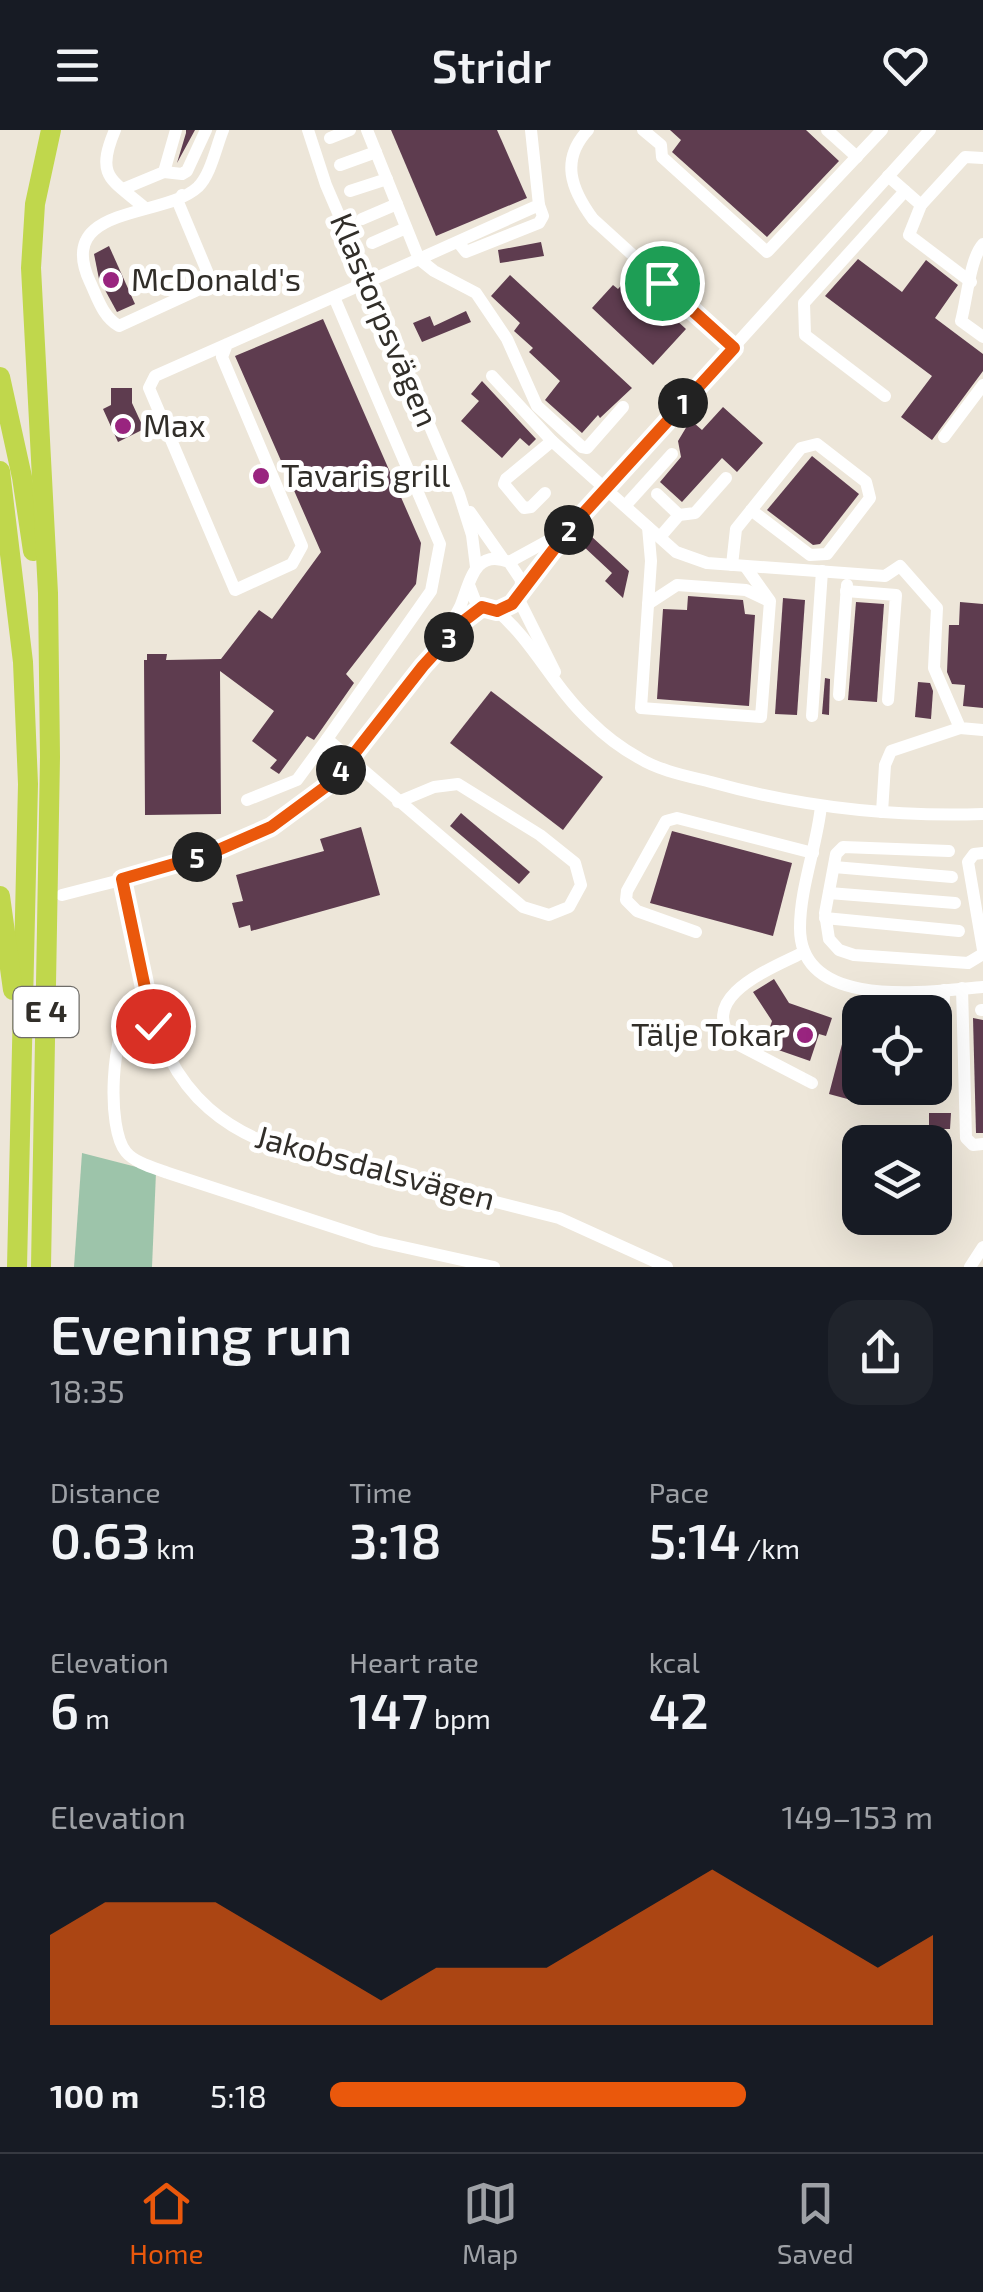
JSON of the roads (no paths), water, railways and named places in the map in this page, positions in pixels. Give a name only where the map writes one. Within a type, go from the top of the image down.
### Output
[{"type":"highway","points":[[50,130],[34,204],[31,268],[48,594],[50,757]]},
{"type":"highway","name":"E 4","points":[[0,377],[35,563],[50,757],[41,1267]]},
{"type":"highway","name":"E 4","points":[[0,470],[24,662],[28,784],[17,1267]]},
{"type":"highway","points":[[0,896],[21,1062]]},
{"type":"street","points":[[115,130],[104,155],[107,175],[145,208]]},
{"type":"street","points":[[164,172],[176,130]]},
{"type":"street","points":[[123,189],[164,172],[182,174],[206,130]]},
{"type":"street","points":[[182,195],[178,202],[208,276],[204,287],[119,326],[108,320],[84,267],[84,244],[92,230],[200,186],[223,130]]},
{"type":"street","name":"Klastorpsvägen","points":[[300,130],[311,145]]},
{"type":"street","name":"Klastorpsvägen","points":[[308,130],[459,494],[472,535],[476,566]]},
{"type":"street","points":[[330,138],[350,130]]},
{"type":"street","points":[[367,130],[419,259],[476,293],[507,339],[537,406],[587,448],[623,407]]},
{"type":"street","points":[[226,344],[222,357],[302,546],[292,564],[235,590],[149,388],[155,376],[226,344],[458,242],[539,205],[531,130]]},
{"type":"street","points":[[588,130],[574,148],[571,163],[573,184],[593,219],[734,348]]},
{"type":"street","points":[[642,130],[661,146],[662,156],[768,252],[882,130]]},
{"type":"street","points":[[828,130],[857,158]]},
{"type":"street","points":[[497,611],[512,604],[570,528],[930,130]]},
{"type":"street","points":[[340,166],[376,152]]},
{"type":"street","points":[[970,282],[909,235],[921,205],[966,157],[983,158]]},
{"type":"street","points":[[888,176],[921,205]]},
{"type":"street","points":[[350,191],[386,179]]},
{"type":"street","points":[[886,396],[805,335],[804,303],[905,191]]},
{"type":"street","points":[[362,218],[397,204]]},
{"type":"street","points":[[372,242],[406,228]]},
{"type":"street","points":[[983,244],[974,254],[962,320],[983,337]]},
{"type":"street","points":[[246,800],[297,780],[431,591],[440,544],[334,297]]},
{"type":"street","points":[[492,376],[552,441],[676,552],[707,563],[886,576],[900,566],[937,608],[934,668],[960,728]]},
{"type":"street","points":[[944,436],[983,385]]},
{"type":"street","points":[[546,493],[531,507],[524,508],[504,484],[552,441]]},
{"type":"street","points":[[648,527],[651,561],[641,708],[761,716],[770,601],[738,565],[736,529],[751,510],[801,448],[817,444],[866,482],[870,498],[827,554],[810,555],[751,510]]},
{"type":"street","points":[[625,506],[672,454]]},
{"type":"street","points":[[660,537],[679,515],[696,513],[726,478]]},
{"type":"street","name":"Klastorpsvägen","points":[[459,494],[506,560]]},
{"type":"street","points":[[656,494],[679,515]]},
{"type":"street","points":[[423,666],[457,613],[476,566],[488,559],[506,560],[570,528]]},
{"type":"street","points":[[506,560],[518,572],[520,593],[568,697]]},
{"type":"street","points":[[812,716],[822,571]]},
{"type":"street","points":[[838,695],[848,573]]},
{"type":"street","points":[[469,585],[473,599],[482,607],[497,611],[516,627],[568,697],[599,729],[641,760],[733,788],[821,806],[983,814]]},
{"type":"street","points":[[648,604],[677,585],[746,590],[770,601]]},
{"type":"street","points":[[846,591],[896,595],[888,700]]},
{"type":"street","points":[[62,894],[209,854],[271,827],[332,782],[423,666],[482,607]]},
{"type":"street","points":[[882,812],[885,765],[891,751],[960,728],[983,730]]},
{"type":"street","points":[[327,740],[398,802],[523,908],[549,914],[559,911],[569,907],[581,885],[575,863],[540,835],[458,784],[434,787],[398,802]]},
{"type":"street","points":[[821,806],[800,919],[804,952],[819,970],[859,989],[881,993],[983,987]]},
{"type":"street","points":[[696,932],[637,910],[626,900],[627,891],[666,821],[677,818],[813,853]]},
{"type":"street","points":[[949,851],[843,847],[836,854],[825,918],[829,939],[845,953],[968,964],[983,952],[968,862],[974,854],[983,853]]},
{"type":"street","points":[[834,867],[952,878]]},
{"type":"street","name":"Jakobsdalsvägen","points":[[122,879],[153,1026],[175,1072],[206,1108],[242,1133],[275,1146],[559,1218],[668,1267]]},
{"type":"street","points":[[829,893],[955,903]]},
{"type":"street","points":[[825,918],[959,931]]},
{"type":"street","points":[[804,952],[737,990],[724,1009],[724,1022],[726,1033],[735,1043],[812,1083]]},
{"type":"street","points":[[962,988],[966,1138],[973,1145],[983,1144]]},
{"type":"street","points":[[944,990],[944,995]]},
{"type":"street","points":[[148,1000],[132,1008],[118,1038],[115,1102],[125,1152],[168,1173],[376,1241],[494,1267]]},
{"type":"street","points":[[970,1267],[983,1247]]},
{"type":"place","name":"McDonald's","points":[[111,280]]},
{"type":"place","name":"Max","points":[[123,426]]},
{"type":"place","name":"Tavaris grill","points":[[261,476]]},
{"type":"place","name":"Tälje Tokar","points":[[805,1035]]}]
